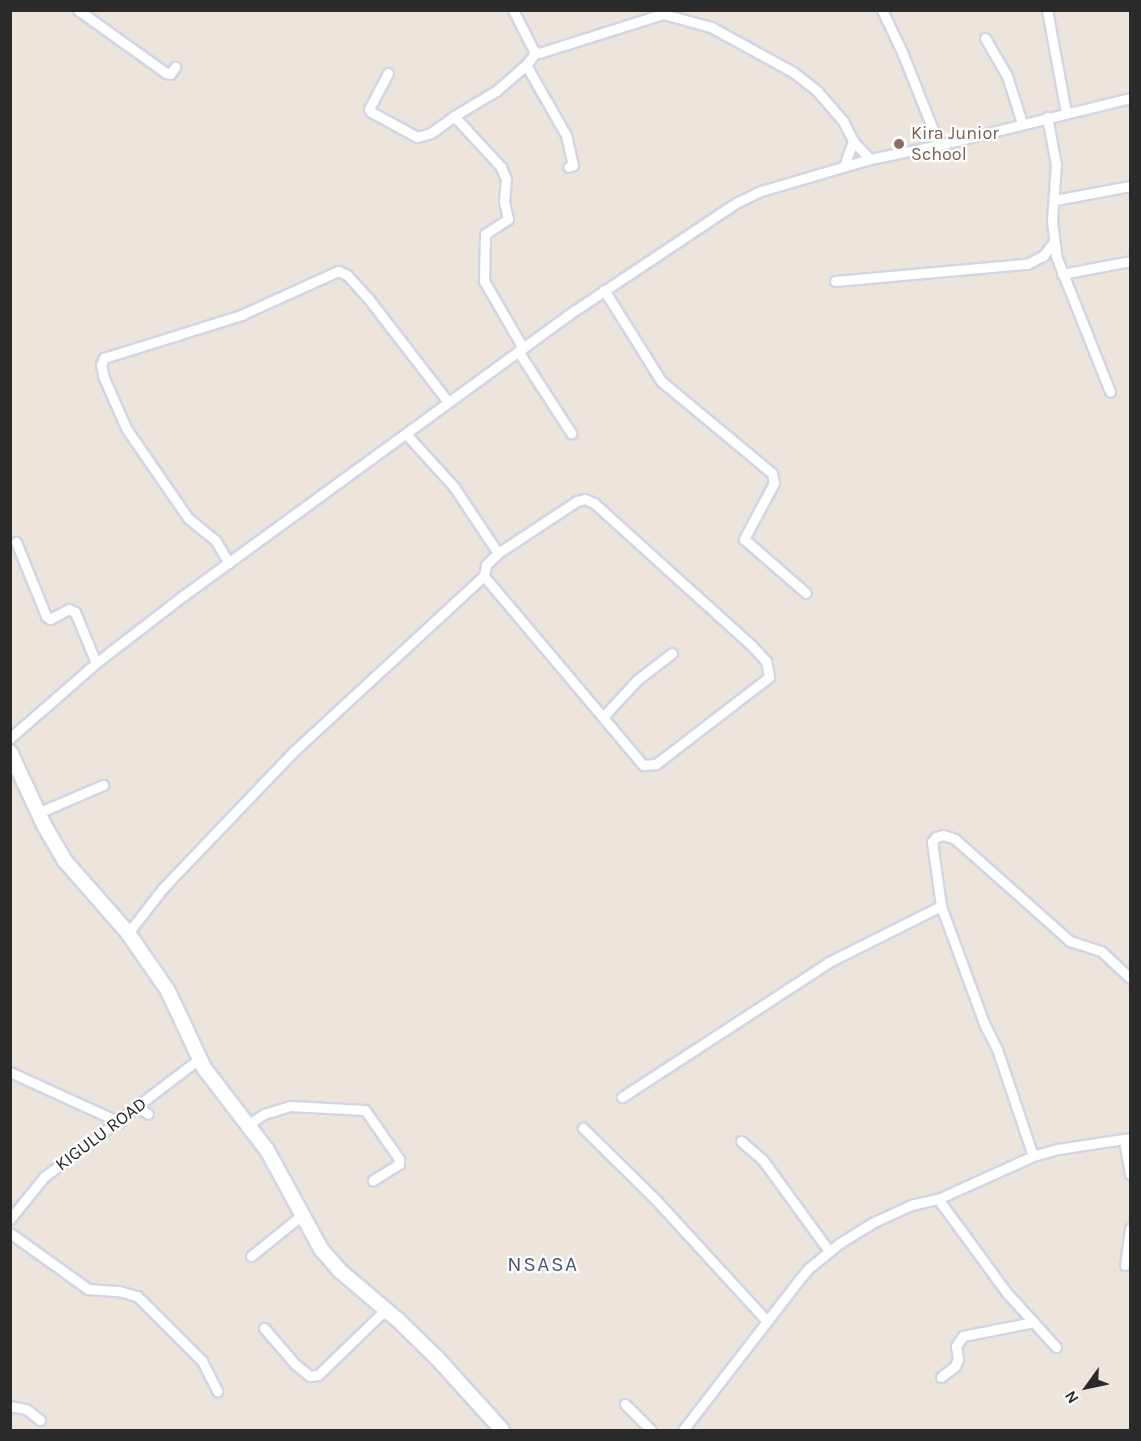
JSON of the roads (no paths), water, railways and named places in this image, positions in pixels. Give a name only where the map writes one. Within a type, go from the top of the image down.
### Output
[{"type":"street","points":[[78,10],[166,74],[170,74],[176,67]]},
{"type":"street","points":[[513,10],[536,52]]},
{"type":"street","points":[[882,10],[902,51],[939,145]]},
{"type":"street","points":[[1047,10],[1066,113]]},
{"type":"street","points":[[536,52],[544,52],[662,12],[711,27],[779,62],[817,91],[843,121],[854,141],[870,159]]},
{"type":"street","points":[[985,38],[1007,76],[1022,123]]},
{"type":"street","points":[[388,73],[369,109],[377,117],[417,137],[431,133],[496,91],[526,65],[536,52]]},
{"type":"street","points":[[526,65],[566,135],[573,165],[568,167]]},
{"type":"street","points":[[10,738],[96,663],[448,402],[669,245],[748,196],[870,159],[939,145],[1131,98]]},
{"type":"street","points":[[454,117],[501,167],[506,179],[504,202],[508,219],[485,234],[484,281],[571,433]]},
{"type":"street","points":[[1047,117],[1056,164],[1053,243],[1062,274],[1110,392]]},
{"type":"street","points":[[844,166],[854,141]]},
{"type":"street","points":[[1055,200],[1131,186]]},
{"type":"street","points":[[835,281],[1027,264],[1043,256],[1053,243]]},
{"type":"street","points":[[1062,274],[1131,261]]},
{"type":"street","points":[[229,563],[215,540],[188,518],[126,428],[104,378],[100,365],[104,358],[241,315],[338,271],[347,275],[363,292],[448,402]]},
{"type":"street","points":[[604,291],[661,381],[772,473],[774,483],[744,539],[806,593]]},
{"type":"street","points":[[406,434],[454,487],[498,553]]},
{"type":"street","points":[[128,933],[163,888],[293,752],[484,576],[486,566],[498,553],[577,501],[585,499],[594,503],[752,646],[766,661],[770,671],[767,680],[649,767],[643,765],[484,576]]},
{"type":"street","points":[[16,542],[46,616],[50,619],[69,609],[75,612],[96,663]]},
{"type":"street","points":[[603,717],[637,680],[672,653]]},
{"type":"street","points":[[10,752],[38,813],[65,861],[128,933],[168,991],[213,1081],[275,1163],[302,1215],[330,1261],[386,1309],[437,1358],[502,1431]]},
{"type":"street","points":[[38,813],[103,785]]},
{"type":"street","points":[[1033,1156],[997,1049],[984,1023],[941,906],[932,842],[936,837],[943,835],[955,839],[1070,941],[1101,951],[1131,978]]},
{"type":"street","points":[[622,1096],[819,968],[941,906]]},
{"type":"street","name":"KIGULU ROAD","points":[[10,1219],[44,1178],[200,1058]]},
{"type":"street","points":[[10,1072],[118,1122]]},
{"type":"street","points":[[248,1125],[277,1109],[291,1106],[365,1110],[399,1159],[399,1164],[373,1180]]},
{"type":"street","points":[[138,1107],[148,1114]]},
{"type":"street","points":[[583,1128],[656,1200],[767,1321]]},
{"type":"street","points":[[683,1431],[809,1268],[828,1251],[872,1223],[911,1205],[938,1199],[1033,1156],[1058,1149],[1127,1139],[1131,1174]]},
{"type":"street","points":[[741,1141],[762,1159],[828,1251]]},
{"type":"street","points":[[938,1199],[1007,1293],[1056,1347]]},
{"type":"street","points":[[251,1256],[302,1215]]},
{"type":"street","points":[[1125,1265],[1131,1228]]},
{"type":"street","points":[[10,1233],[88,1288],[119,1291],[137,1296],[202,1360],[217,1391]]},
{"type":"street","points":[[264,1328],[296,1364],[310,1376],[318,1375],[386,1309]]},
{"type":"street","points":[[941,1377],[955,1366],[958,1359],[956,1346],[963,1336],[1034,1322]]},
{"type":"street","points":[[625,1404],[651,1431]]},
{"type":"street","points":[[10,1406],[26,1409],[40,1420]]},
{"type":"place","name":"Kira Junior School","points":[[899,144]]},
{"type":"district","name":"NSASA","points":[[543,1264]]}]
